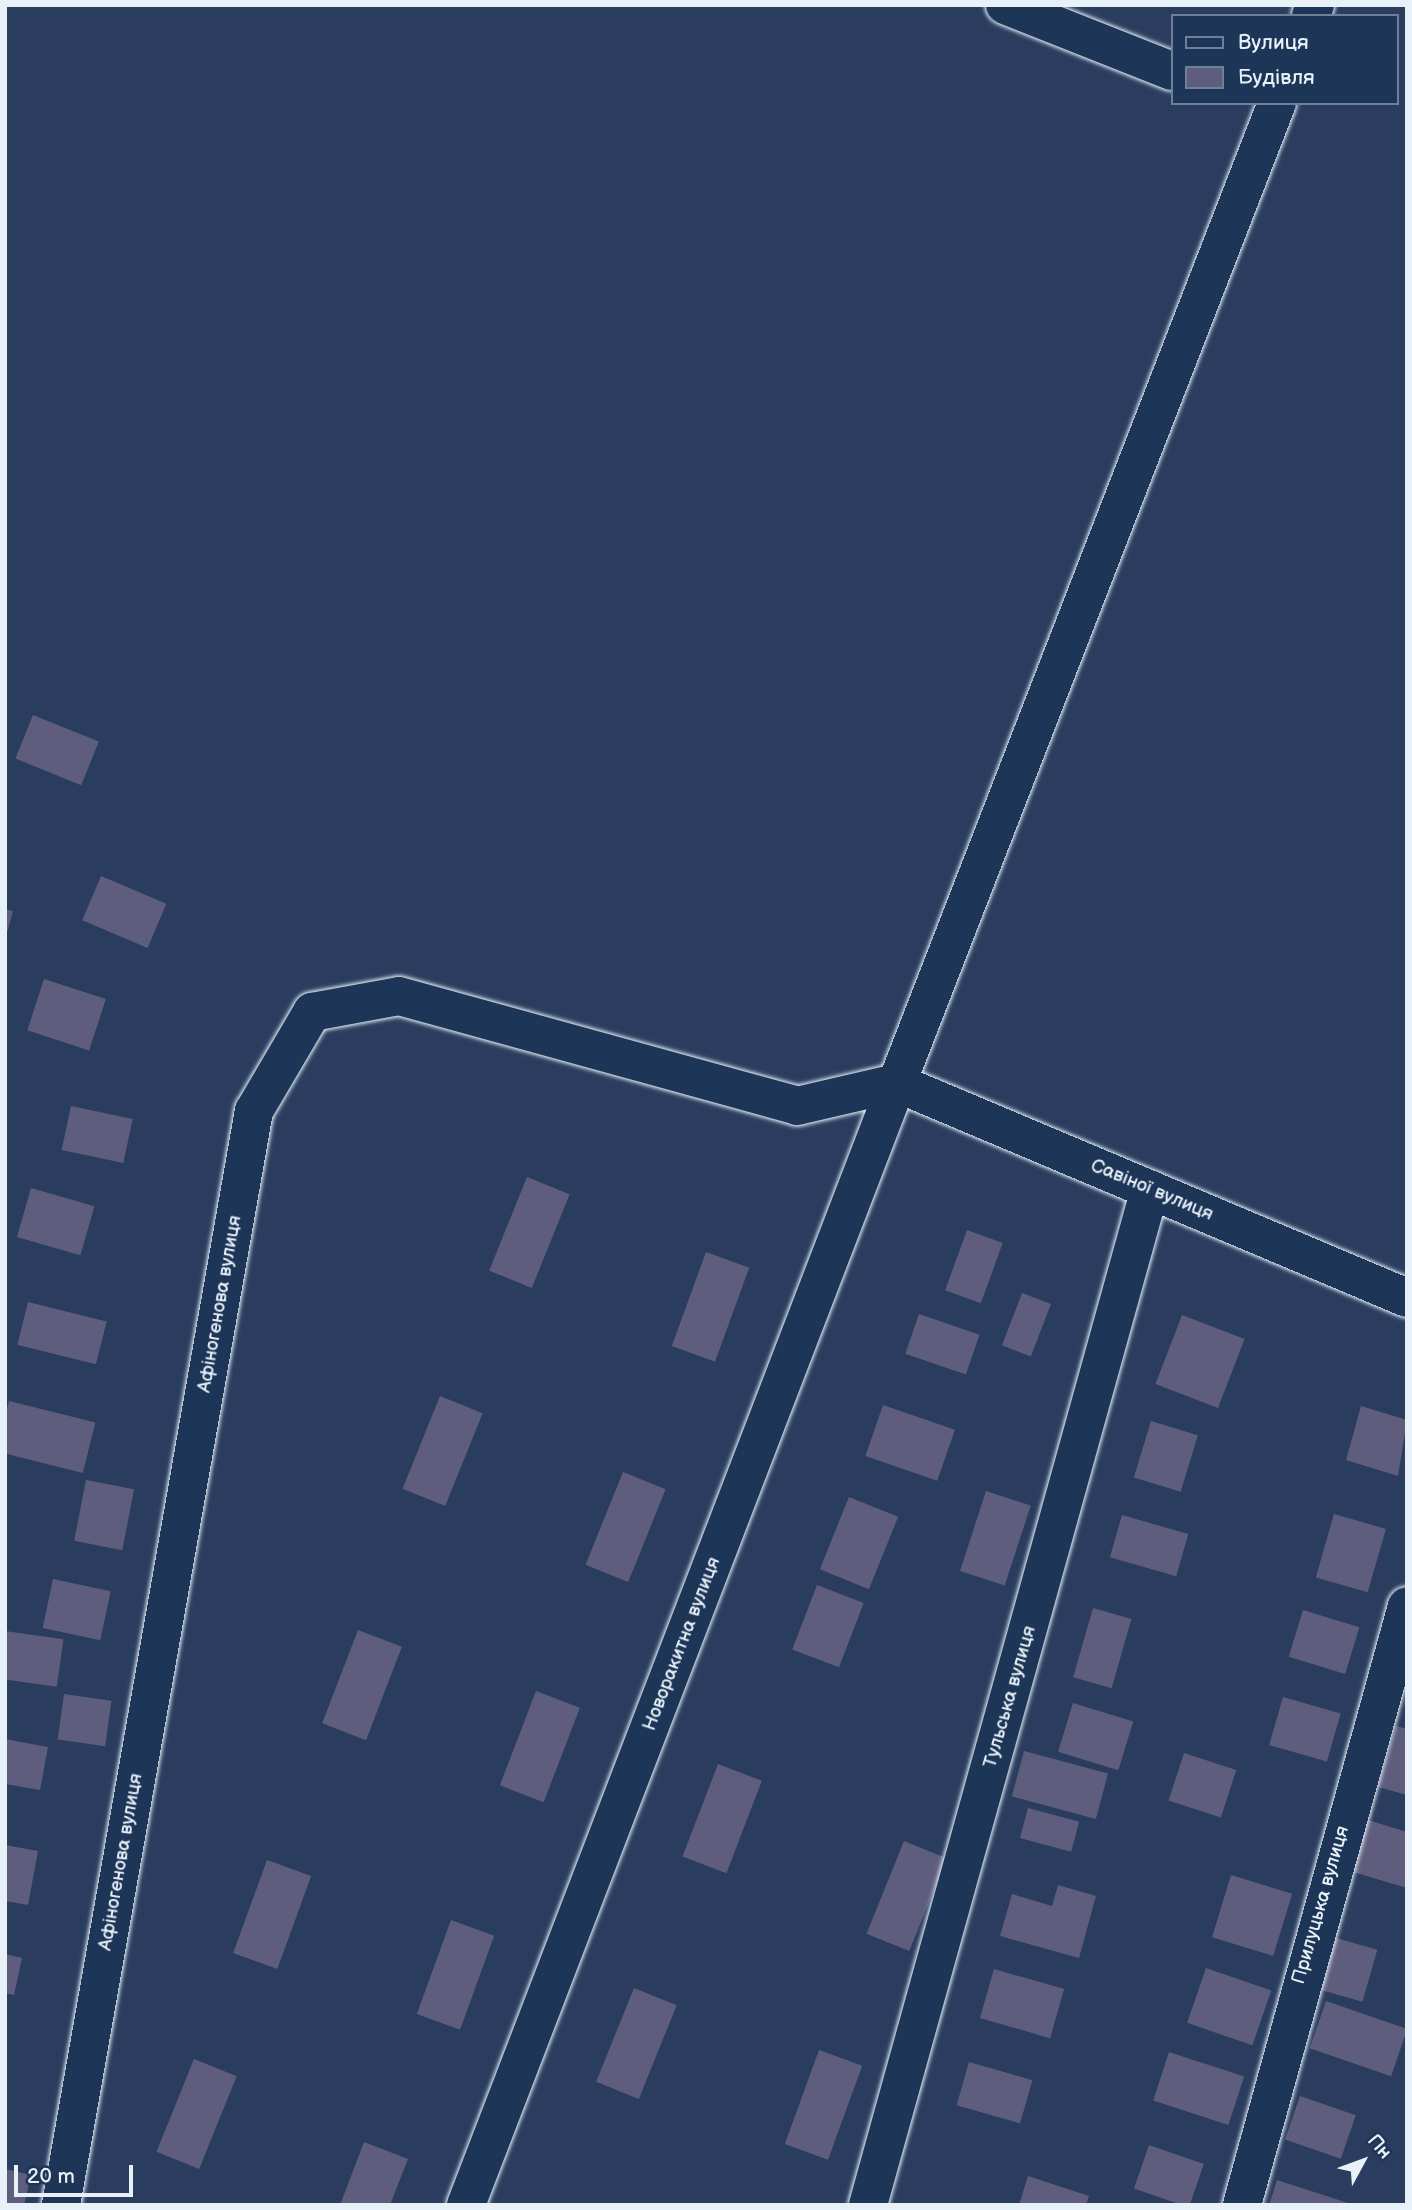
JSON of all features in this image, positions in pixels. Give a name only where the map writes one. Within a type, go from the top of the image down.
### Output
[{"type":"street","points":[[1005,5],[1170,70]]},
{"type":"street","name":"Новоракитна вулиця","points":[[467,2205],[1269,106]]},
{"type":"street","name":"Афіногенова вулиця","points":[[61,2205],[254,1111],[313,1012],[399,996],[797,1105],[897,1083]]},
{"type":"street","name":"Савіної вулиця","points":[[897,1083],[1407,1297]]},
{"type":"street","name":"Тульська вулиця","points":[[868,2205],[1150,1189]]},
{"type":"street","name":"Прилуцька вулиця","points":[[1242,2205],[1407,1606]]},
{"type":"building","points":[[33,715],[99,742],[81,785],[15,759]]},
{"type":"building","points":[[101,876],[166,904],[148,948],[82,920]]},
{"type":"building","points":[[5,909],[13,911],[6,936],[5,936]]},
{"type":"building","points":[[44,979],[106,999],[89,1050],[27,1030]]},
{"type":"building","points":[[71,1106],[133,1119],[123,1163],[62,1150]]},
{"type":"building","points":[[527,1177],[570,1194],[532,1288],[489,1271]]},
{"type":"building","points":[[31,1188],[94,1206],[80,1255],[17,1237]]},
{"type":"building","points":[[967,1230],[1003,1243],[981,1303],[945,1290]]},
{"type":"building","points":[[706,1252],[749,1268],[715,1362],[672,1346]]},
{"type":"building","points":[[1022,1293],[1051,1304],[1031,1356],[1002,1345]]},
{"type":"building","points":[[28,1302],[107,1322],[96,1364],[17,1345]]},
{"type":"building","points":[[919,1314],[980,1335],[966,1375],[905,1354]]},
{"type":"building","points":[[1182,1315],[1245,1339],[1218,1408],[1155,1384]]},
{"type":"building","points":[[440,1396],[483,1413],[445,1506],[403,1489]]},
{"type":"building","points":[[9,1401],[95,1423],[83,1473],[5,1454],[5,1417]]},
{"type":"building","points":[[883,1405],[955,1430],[937,1481],[865,1456]]},
{"type":"building","points":[[1361,1406],[1407,1420],[1398,1476],[1346,1460]]},
{"type":"building","points":[[1151,1421],[1198,1435],[1181,1492],[1134,1477]]},
{"type":"building","points":[[623,1472],[666,1489],[628,1582],[586,1565]]},
{"type":"building","points":[[86,1480],[134,1489],[122,1550],[74,1541]]},
{"type":"building","points":[[986,1491],[1031,1506],[1005,1585],[960,1571]]},
{"type":"building","points":[[849,1497],[898,1517],[869,1589],[820,1569]]},
{"type":"building","points":[[1334,1514],[1386,1529],[1368,1592],[1316,1577]]},
{"type":"building","points":[[1122,1515],[1188,1534],[1176,1576],[1110,1557]]},
{"type":"building","points":[[53,1579],[111,1591],[100,1640],[43,1628]]},
{"type":"building","points":[[817,1585],[864,1603],[839,1667],[792,1649]]},
{"type":"building","points":[[1093,1608],[1131,1619],[1112,1688],[1073,1677]]},
{"type":"building","points":[[1303,1610],[1359,1627],[1345,1674],[1289,1657]]},
{"type":"building","points":[[358,1630],[402,1647],[366,1740],[322,1723]]},
{"type":"building","points":[[5,1631],[63,1639],[57,1687],[5,1679]]},
{"type":"building","points":[[536,1691],[580,1708],[544,1802],[500,1785]]},
{"type":"building","points":[[64,1694],[112,1701],[105,1746],[58,1740]]},
{"type":"building","points":[[1283,1697],[1341,1714],[1327,1762],[1269,1745]]},
{"type":"building","points":[[1073,1703],[1133,1721],[1118,1770],[1058,1752]]},
{"type":"building","points":[[1396,1726],[1407,1729],[1407,1795],[1378,1787]]},
{"type":"building","points":[[5,1739],[48,1747],[40,1790],[5,1784]]},
{"type":"building","points":[[1024,1751],[1108,1774],[1096,1819],[1012,1796]]},
{"type":"building","points":[[1184,1753],[1236,1770],[1221,1818],[1169,1801]]},
{"type":"building","points":[[718,1764],[762,1781],[726,1873],[683,1856]]},
{"type":"building","points":[[1028,1808],[1079,1822],[1071,1852],[1020,1838]]},
{"type":"building","points":[[1368,1820],[1407,1832],[1407,1888],[1353,1872]]},
{"type":"building","points":[[904,1841],[947,1858],[909,1951],[867,1934]]},
{"type":"building","points":[[5,1845],[38,1851],[28,1905],[5,1901]]},
{"type":"building","points":[[267,1860],[311,1876],[277,1969],[233,1953]]},
{"type":"building","points":[[1231,1875],[1292,1894],[1273,1956],[1212,1937]]},
{"type":"building","points":[[1058,1885],[1096,1896],[1079,1958],[1000,1936],[1012,1894],[1052,1906]]},
{"type":"building","points":[[451,1920],[494,1936],[460,2030],[417,2014]]},
{"type":"building","points":[[1336,1938],[1377,1950],[1362,2002],[1321,1990]]},
{"type":"building","points":[[5,1954],[22,1958],[14,1995],[5,1993]]},
{"type":"building","points":[[1206,1968],[1271,1990],[1252,2045],[1187,2023]]},
{"type":"building","points":[[994,1969],[1064,1989],[1050,2038],[980,2018]]},
{"type":"building","points":[[634,1988],[677,2005],[639,2099],[596,2082]]},
{"type":"building","points":[[1326,2001],[1407,2029],[1391,2076],[1310,2048]]},
{"type":"building","points":[[819,2050],[862,2066],[828,2160],[785,2144]]},
{"type":"building","points":[[1169,2052],[1244,2076],[1228,2125],[1153,2101]]},
{"type":"building","points":[[194,2059],[237,2076],[199,2169],[157,2152]]},
{"type":"building","points":[[969,2062],[1032,2080],[1020,2123],[957,2105]]},
{"type":"building","points":[[1300,2096],[1356,2115],[1341,2159],[1285,2139]]},
{"type":"building","points":[[364,2142],[408,2159],[390,2205],[340,2205]]},
{"type":"building","points":[[1149,2145],[1204,2164],[1190,2205],[1182,2205],[1134,2188]]},
{"type":"building","points":[[5,2169],[31,2175],[24,2205],[5,2205]]},
{"type":"building","points":[[1028,2176],[1089,2196],[1086,2205],[1019,2205]]},
{"type":"building","points":[[1277,2180],[1351,2204],[1351,2205],[1269,2205]]}]
